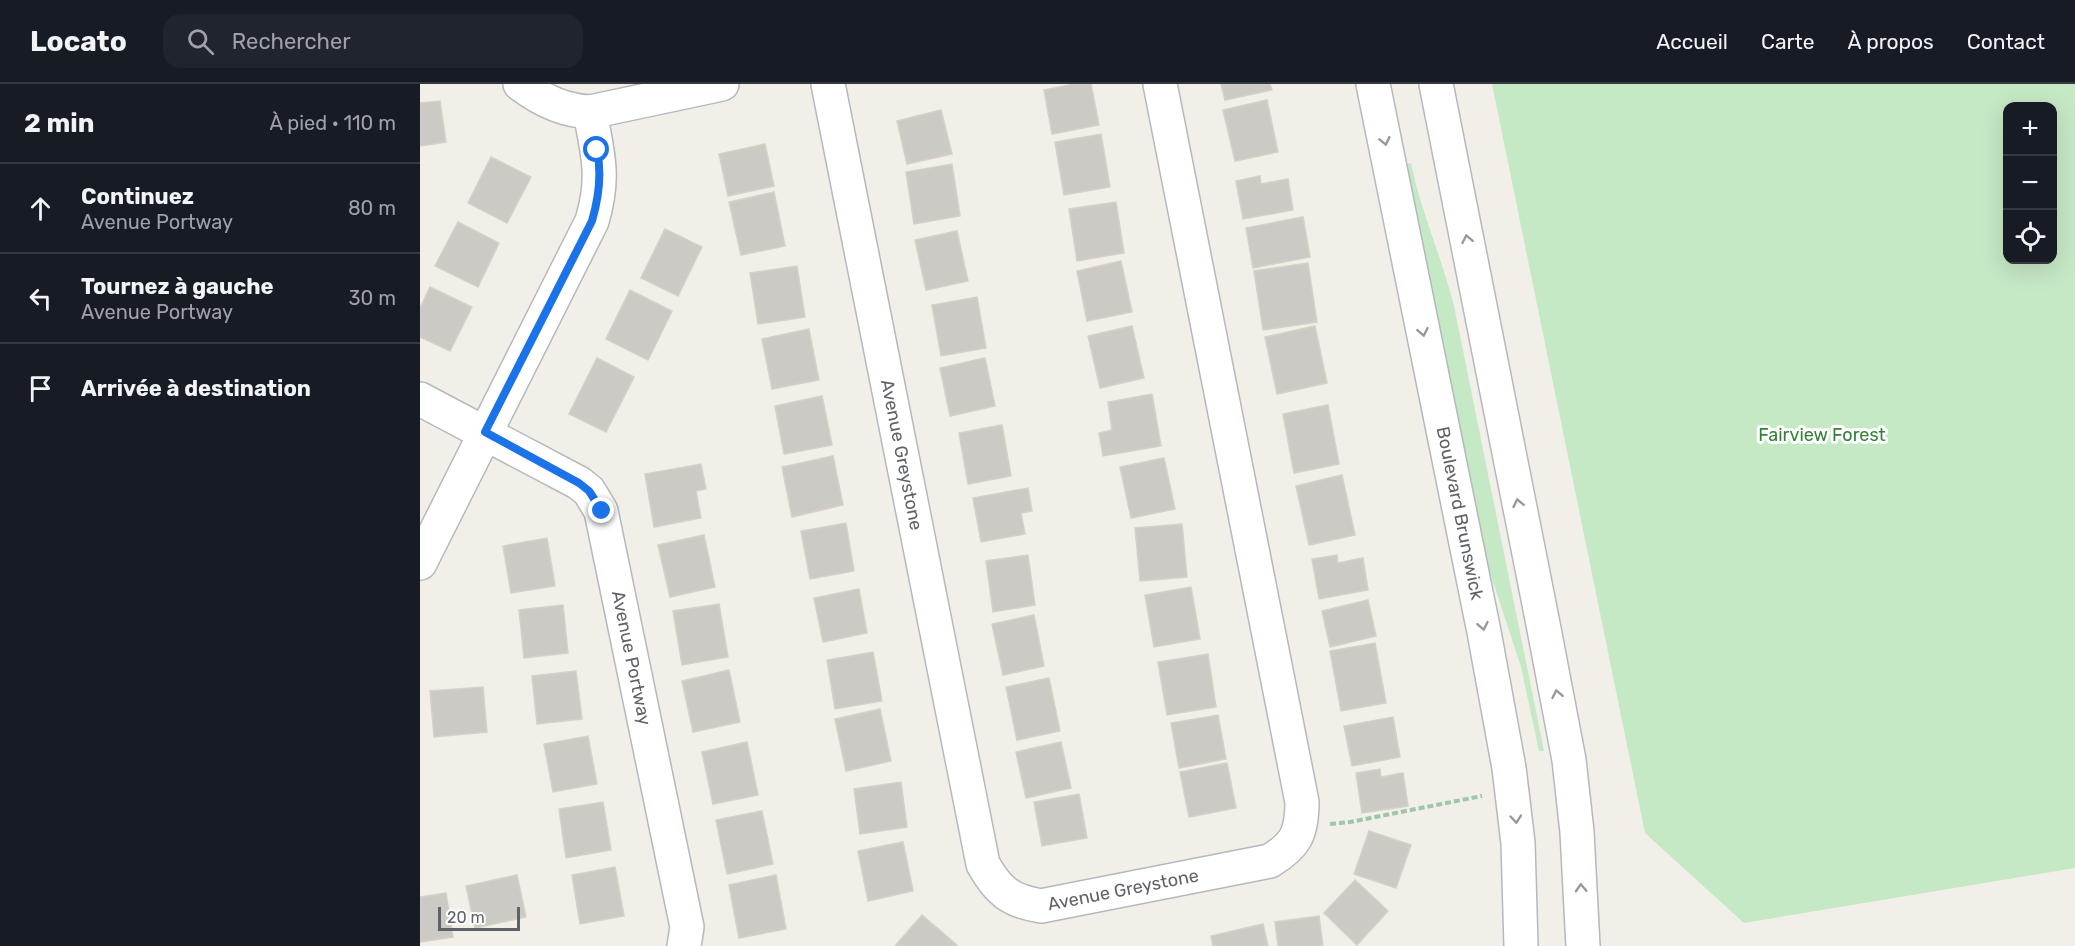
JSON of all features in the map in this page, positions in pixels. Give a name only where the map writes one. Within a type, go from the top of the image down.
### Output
[{"type":"street","points":[[520,84],[553,104],[590,112],[722,84]]},
{"type":"street","name":"Avenue Greystone","points":[[828,84],[983,864],[993,882],[1007,896],[1023,903],[1041,906],[1270,861],[1285,852],[1296,838],[1302,822],[1302,802],[1160,84]]},
{"type":"street","name":"Boulevard Brunswick","points":[[1373,84],[1482,621],[1507,757],[1515,812],[1521,946]]},
{"type":"street","points":[[1436,84],[1567,749],[1577,832],[1583,946]]},
{"type":"street","points":[[420,563],[592,221],[598,196],[600,170],[590,112]]},
{"type":"street","name":"Avenue Portway","points":[[420,399],[579,483],[589,491],[602,511],[687,927],[684,946]]},
{"type":"path","points":[[1323,824],[1350,822],[1489,795]]},
{"type":"green space","name":"Fairview Forest","points":[[1492,84],[2075,84],[2075,868],[1744,923],[1645,833]]},
{"type":"green space","points":[[1411,163],[1454,306],[1544,751],[1539,751],[1521,667],[1487,563],[1407,164]]},
{"type":"building","points":[[1074,84],[1091,84],[1099,125],[1052,134],[1044,90]]},
{"type":"building","points":[[1221,84],[1270,84],[1272,90],[1225,100]]},
{"type":"building","points":[[1267,100],[1278,152],[1235,161],[1223,110]]},
{"type":"building","points":[[440,101],[446,142],[420,146],[420,103]]},
{"type":"building","points":[[941,110],[952,154],[907,164],[897,121]]},
{"type":"building","points":[[1101,134],[1110,187],[1064,195],[1055,142]]},
{"type":"building","points":[[765,144],[774,186],[728,196],[719,154]]},
{"type":"building","points":[[491,157],[531,177],[507,223],[468,203]]},
{"type":"building","points":[[952,164],[960,216],[914,224],[906,172]]},
{"type":"building","points":[[1260,176],[1261,184],[1288,179],[1293,210],[1243,219],[1236,181]]},
{"type":"building","points":[[774,192],[785,246],[741,255],[729,202]]},
{"type":"building","points":[[1116,202],[1124,253],[1077,261],[1069,209]]},
{"type":"building","points":[[1303,217],[1310,257],[1253,268],[1246,228]]},
{"type":"building","points":[[458,222],[499,243],[478,287],[435,266]]},
{"type":"building","points":[[665,229],[702,247],[678,296],[641,278]]},
{"type":"building","points":[[957,231],[968,281],[926,290],[915,240]]},
{"type":"building","points":[[1121,261],[1132,312],[1087,321],[1077,271]]},
{"type":"building","points":[[1308,263],[1317,322],[1263,330],[1254,271]]},
{"type":"building","points":[[797,266],[805,317],[758,324],[750,273]]},
{"type":"building","points":[[430,287],[472,307],[450,351],[420,337],[420,308]]},
{"type":"building","points":[[630,290],[672,311],[648,360],[606,339]]},
{"type":"building","points":[[977,297],[986,348],[941,356],[932,305]]},
{"type":"building","points":[[1132,326],[1144,378],[1100,388],[1088,336]]},
{"type":"building","points":[[1315,326],[1327,383],[1277,394],[1265,337]]},
{"type":"building","points":[[809,329],[819,380],[772,389],[762,339]]},
{"type":"building","points":[[597,358],[634,377],[606,432],[569,414]]},
{"type":"building","points":[[985,358],[995,406],[950,416],[940,368]]},
{"type":"building","points":[[1152,394],[1161,446],[1103,456],[1099,433],[1112,430],[1108,402]]},
{"type":"building","points":[[822,396],[832,445],[784,454],[775,406]]},
{"type":"building","points":[[1328,405],[1339,464],[1294,473],[1283,414]]},
{"type":"building","points":[[1002,425],[1011,476],[968,484],[959,433]]},
{"type":"building","points":[[833,456],[843,505],[792,517],[782,467]]},
{"type":"building","points":[[1164,458],[1175,509],[1131,518],[1120,467]]},
{"type":"building","points":[[701,464],[706,489],[696,491],[701,518],[654,527],[645,474]]},
{"type":"building","points":[[1342,475],[1355,535],[1309,545],[1296,486]]},
{"type":"building","points":[[1028,488],[1032,511],[1021,513],[1025,534],[981,542],[973,498]]},
{"type":"building","points":[[846,523],[854,571],[810,579],[801,531]]},
{"type":"building","points":[[1182,524],[1187,577],[1140,581],[1135,528]]},
{"type":"building","points":[[704,535],[715,587],[670,597],[658,545]]},
{"type":"building","points":[[547,538],[555,586],[511,593],[503,546]]},
{"type":"building","points":[[1028,555],[1035,605],[993,612],[986,561]]},
{"type":"building","points":[[1337,555],[1338,563],[1363,558],[1368,590],[1319,599],[1312,559]]},
{"type":"building","points":[[1191,587],[1200,639],[1154,647],[1145,595]]},
{"type":"building","points":[[859,589],[867,633],[823,642],[814,598]]},
{"type":"building","points":[[1368,600],[1376,636],[1330,647],[1322,611]]},
{"type":"building","points":[[719,604],[728,657],[682,665],[673,611]]},
{"type":"building","points":[[563,605],[568,653],[524,658],[519,610]]},
{"type":"building","points":[[1034,615],[1044,666],[1003,675],[992,624]]},
{"type":"building","points":[[1375,643],[1386,703],[1341,711],[1330,651]]},
{"type":"building","points":[[873,652],[882,701],[835,709],[827,660]]},
{"type":"building","points":[[1208,654],[1216,707],[1167,715],[1158,662]]},
{"type":"building","points":[[729,670],[740,722],[693,732],[682,681]]},
{"type":"building","points":[[576,671],[582,719],[537,724],[532,676]]},
{"type":"building","points":[[1049,678],[1060,731],[1017,740],[1006,687]]},
{"type":"building","points":[[483,687],[487,732],[434,737],[430,691]]},
{"type":"building","points":[[880,709],[891,761],[846,771],[835,719]]},
{"type":"building","points":[[1218,715],[1226,759],[1179,768],[1171,723]]},
{"type":"building","points":[[1393,717],[1400,757],[1352,766],[1344,726]]},
{"type":"building","points":[[588,736],[597,784],[553,792],[544,744]]},
{"type":"building","points":[[747,742],[758,795],[713,804],[702,752]]},
{"type":"building","points":[[1061,742],[1071,788],[1026,798],[1016,752]]},
{"type":"building","points":[[1227,763],[1236,808],[1189,817],[1180,772]]},
{"type":"building","points":[[1380,769],[1381,777],[1403,773],[1408,806],[1362,813],[1356,773]]},
{"type":"building","points":[[901,782],[907,827],[860,834],[854,789]]},
{"type":"building","points":[[1079,794],[1087,838],[1042,846],[1034,802]]},
{"type":"building","points":[[603,802],[611,850],[566,858],[559,809]]},
{"type":"building","points":[[762,811],[773,864],[727,874],[716,820]]},
{"type":"building","points":[[1369,831],[1411,845],[1396,888],[1354,874]]},
{"type":"building","points":[[903,842],[913,891],[868,901],[858,851]]},
{"type":"building","points":[[615,867],[624,916],[580,924],[572,875]]},
{"type":"building","points":[[517,875],[526,917],[475,928],[466,886]]},
{"type":"building","points":[[776,875],[786,929],[739,938],[729,885]]},
{"type":"building","points":[[1355,880],[1388,911],[1357,945],[1324,913]]},
{"type":"building","points":[[446,893],[453,937],[420,942],[420,897]]},
{"type":"building","points":[[922,915],[957,945],[895,946]]},
{"type":"building","points":[[1319,916],[1323,946],[1278,946],[1275,922]]},
{"type":"building","points":[[1263,924],[1268,946],[1213,946],[1211,936]]},
{"type":"route","points":[[597,150],[600,183],[592,221],[485,432],[579,483],[589,491],[602,511]]}]
